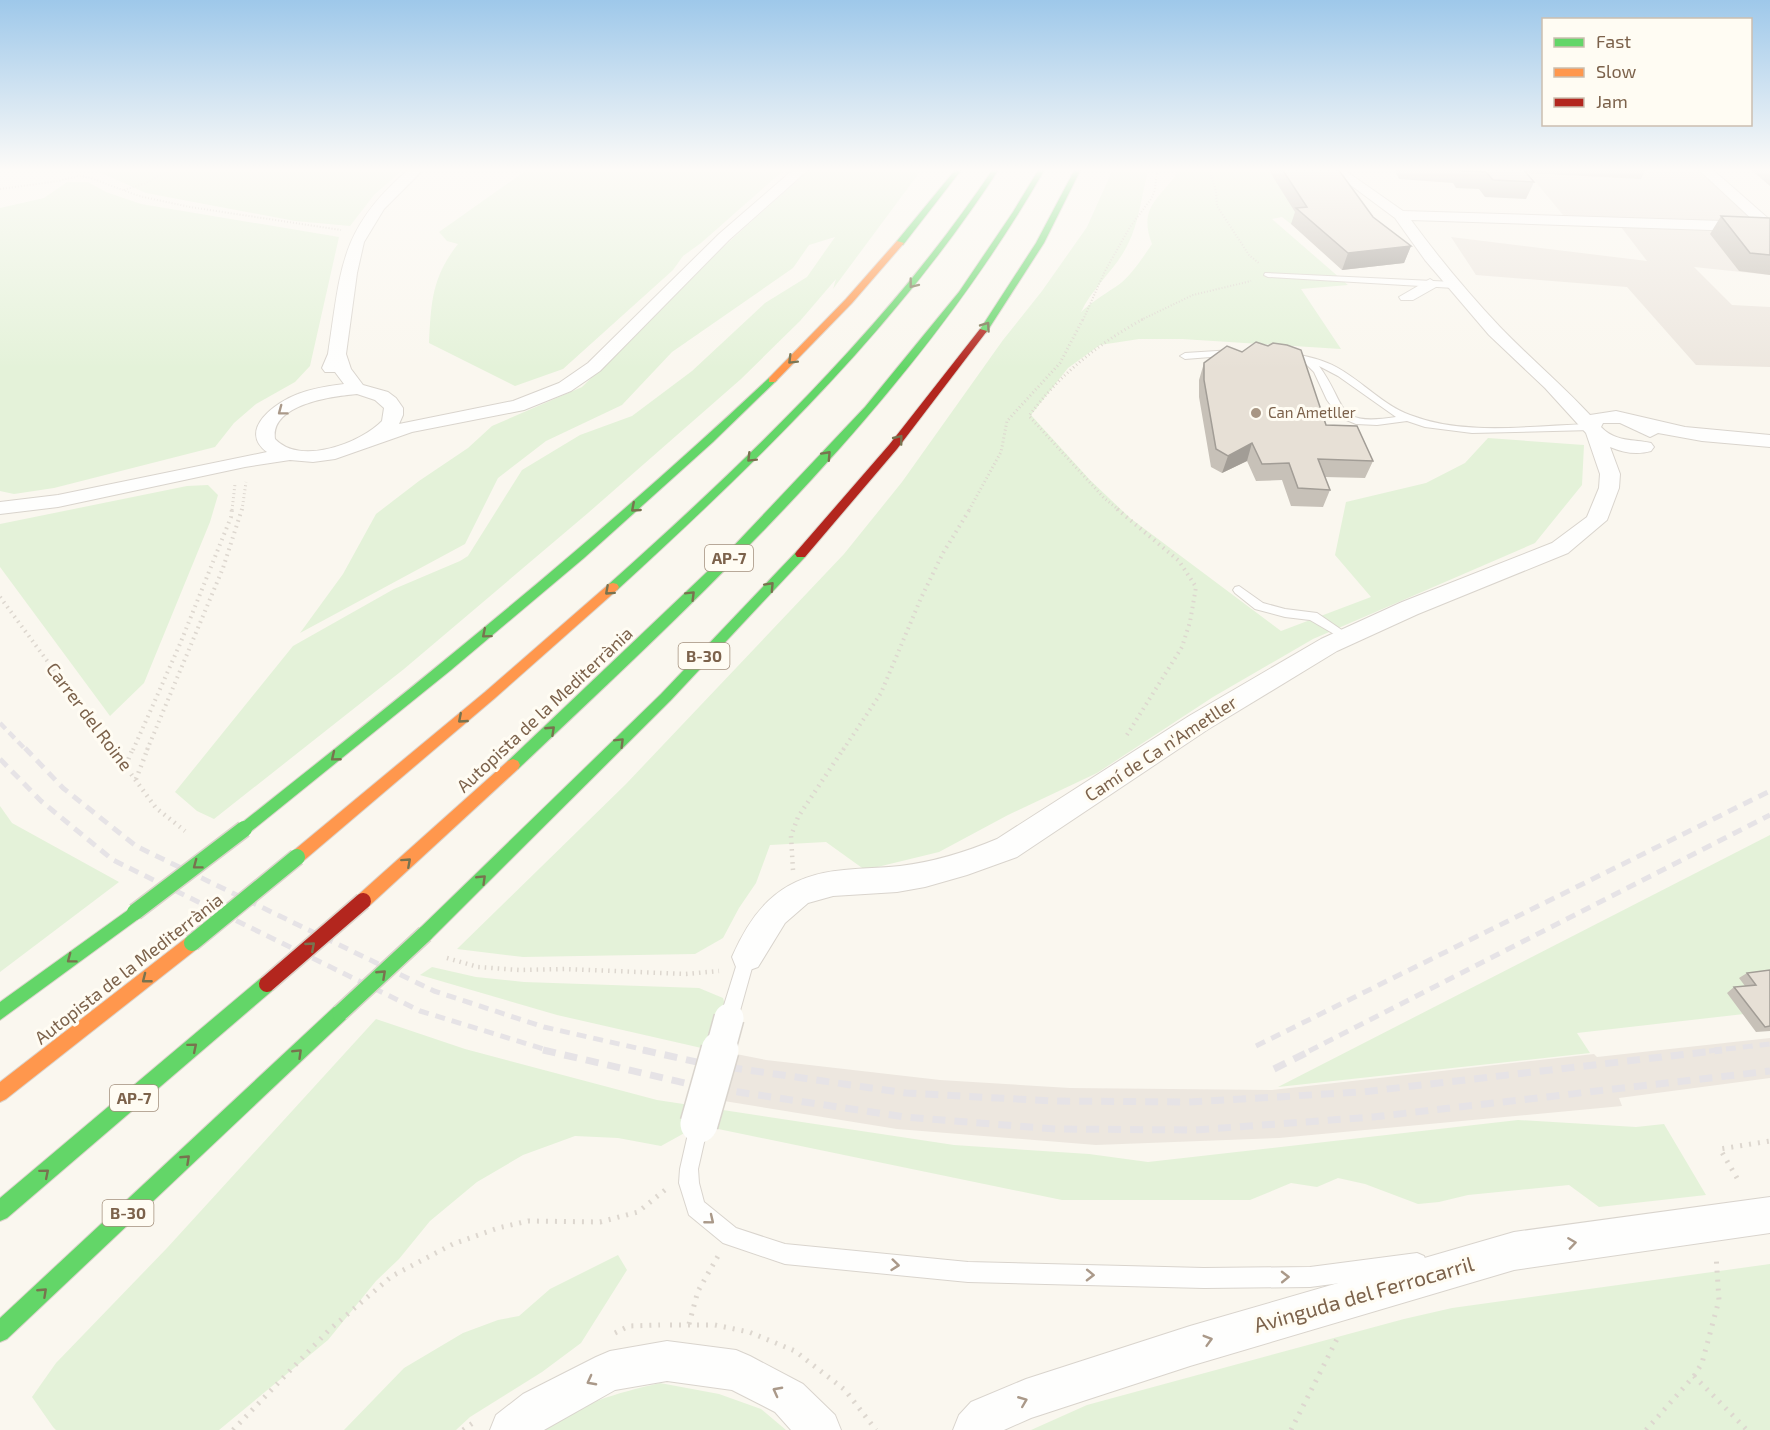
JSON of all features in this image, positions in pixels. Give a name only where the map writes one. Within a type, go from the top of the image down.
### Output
[{"type":"highway","points":[[833,319],[891,236]]},
{"type":"highway","points":[[0,1012],[244,830],[423,686],[621,520],[702,447],[833,319],[906,236]]},
{"type":"highway","name":"Autopista de la Mediterrània","points":[[0,1093],[192,943],[536,656],[681,525],[750,459],[900,301],[949,236]]},
{"type":"highway","name":"Autopista de la Mediterrània","points":[[0,1211],[363,901],[634,652],[773,514],[884,393],[947,313],[1003,236]]},
{"type":"highway","name":"B-30","points":[[0,1332],[425,934],[676,686],[859,488],[963,359],[1046,236]]},
{"type":"highway","points":[[1009,293],[1054,236]]},
{"type":"street","points":[[314,394],[324,382],[337,354],[354,252],[360,236]]},
{"type":"street","points":[[445,419],[417,415],[394,407],[388,398],[381,394],[357,389],[314,394],[294,402],[268,422],[264,432],[266,442],[274,450],[288,455],[307,457],[328,455],[349,450],[406,428],[518,406],[565,387],[594,367],[725,236]]},
{"type":"street","points":[[1416,236],[1454,285],[1495,331],[1551,384],[1593,429],[1617,444],[1647,446],[1730,439]]},
{"type":"street","points":[[1407,297],[1430,284]]},
{"type":"street","points":[[337,354],[342,370],[357,389]]},
{"type":"street","points":[[1551,384],[1627,419],[1654,436],[1647,446],[1610,474],[1592,423],[1601,417],[1627,419],[1656,427],[1730,439],[1770,441]]},
{"type":"street","points":[[369,441],[385,430],[393,418],[394,407]]},
{"type":"street","points":[[180,474],[236,450],[264,432]]},
{"type":"street","points":[[0,508],[58,501],[245,461],[288,455]]},
{"type":"street","name":"Camí de Ca n'Ametller","points":[[747,957],[763,929],[782,906],[798,894],[825,886],[900,879],[980,860],[1007,848],[1198,723],[1329,645],[1410,608],[1560,548],[1596,520],[1609,488],[1610,474]]},
{"type":"street","points":[[699,1125],[729,1018]]},
{"type":"street","name":"Avinguda del Ferrocarril","points":[[974,1430],[986,1417],[1026,1399],[1190,1346],[1514,1251],[1770,1215]]},
{"type":"street","points":[[511,1430],[538,1409],[610,1371],[667,1361],[736,1370],[789,1398],[820,1430]]},
{"type":"lane","points":[[1268,275],[1454,285]]},
{"type":"lane","points":[[1185,356],[1247,353]]},
{"type":"lane","points":[[1269,354],[1301,358],[1325,366],[1342,375],[1382,406],[1406,418],[1428,425],[1455,428],[1593,429]]},
{"type":"lane","points":[[1301,358],[1319,371],[1331,400],[1341,414],[1351,420],[1364,423],[1406,418]]},
{"type":"lane","points":[[1239,590],[1259,606],[1285,613],[1313,616],[1346,637]]},
{"type":"lane","name":"Camí de Ca n'Ametller","points":[[729,1018],[747,957]]},
{"type":"lane","points":[[699,1125],[689,1169],[689,1183],[696,1208],[730,1236],[785,1254],[968,1272],[1204,1278],[1310,1277],[1514,1251]]},
{"type":"path","points":[[798,894],[790,860],[790,836],[798,817],[881,693],[921,598],[943,553],[997,460],[1007,421],[1059,363],[1126,236]]},
{"type":"path","points":[[1103,785],[1134,719],[1180,653],[1193,610],[1196,587],[1179,561],[1104,498],[1029,416],[1056,382],[1118,333],[1195,294],[1268,275],[1264,267],[1249,255],[1236,236]]},
{"type":"path","points":[[136,779],[163,708],[192,645],[238,530],[244,505],[245,461]]},
{"type":"path","points":[[126,765],[180,644],[231,517],[236,492],[235,482]]},
{"type":"path","name":"Carrer del Roine","points":[[0,597],[73,699],[126,765],[156,808],[185,831]]},
{"type":"path","points":[[440,956],[478,967],[686,974],[719,971],[747,957]]},
{"type":"path","points":[[1737,1178],[1720,1149],[1770,1141]]},
{"type":"path","points":[[233,1430],[329,1330],[392,1276],[453,1244],[498,1227],[528,1221],[600,1222],[638,1212],[689,1169]]},
{"type":"path","points":[[1646,1430],[1694,1376],[1702,1363],[1719,1300],[1714,1223]]},
{"type":"path","points":[[689,1324],[698,1291],[730,1236]]},
{"type":"path","points":[[1292,1430],[1359,1297]]},
{"type":"path","points":[[1694,1376],[1747,1430]]},
{"type":"shaded area","points":[[1628,236],[1770,236],[1770,275],[1694,267],[1732,305],[1770,307],[1770,367],[1696,365],[1627,287],[1476,275],[1451,237],[1647,261]]},
{"type":"shaded area","points":[[1770,1038],[1770,1078],[1619,1098],[1622,1106],[1279,1138],[1096,1145],[897,1129],[718,1100],[731,1053],[766,1060],[940,1080],[1070,1088],[1272,1090],[1594,1054],[1597,1057]]},
{"type":"green space","points":[[0,236],[339,237],[310,366],[295,382],[256,404],[234,423],[215,447],[54,488],[14,494],[0,491]]},
{"type":"green space","points":[[442,236],[709,236],[683,256],[673,270],[563,369],[515,386],[429,343],[434,290],[449,256],[458,244],[447,241]]},
{"type":"green space","points":[[736,236],[873,236],[833,289],[836,279],[800,321],[741,379],[404,669],[214,819],[197,811],[175,792],[293,646],[394,589],[468,556],[522,470],[580,435],[632,416],[692,371],[765,303],[807,277],[835,237],[809,245],[793,268],[672,352],[622,405],[546,441],[498,478],[465,544],[300,633],[343,574],[376,514],[468,448],[492,426],[582,387]]},
{"type":"green space","points":[[1081,236],[1131,236],[1116,263],[1081,312],[1121,283],[1134,270],[1152,244],[1149,236],[1291,236],[1348,285],[1301,289],[1341,349],[1182,339],[1139,339],[1100,345],[1068,368],[1031,415],[1090,480],[1130,518],[1281,631],[1371,597],[1335,555],[1346,502],[1426,483],[1465,463],[1488,438],[1584,445],[1582,485],[1535,543],[1313,639],[1213,697],[1097,773],[1008,815],[939,852],[865,870],[826,842],[770,845],[756,883],[723,938],[695,954],[523,957],[457,949],[626,784],[844,554],[902,482],[1003,340],[1042,291]]},
{"type":"green space","points":[[208,485],[218,495],[210,522],[144,683],[110,716],[0,567],[0,524],[187,486]]},
{"type":"green space","points":[[0,806],[12,823],[119,882],[0,972]]},
{"type":"green space","points":[[1770,835],[1770,976],[1748,990],[1744,1014],[1577,1033],[1590,1053],[1278,1087]]},
{"type":"green space","points":[[432,967],[476,977],[524,982],[699,988],[723,998],[729,1018],[719,1052],[557,1015],[420,975]]},
{"type":"green space","points":[[376,1019],[465,1049],[657,1100],[954,1145],[1089,1154],[1148,1162],[1518,1120],[1636,1127],[1664,1124],[1706,1195],[1599,1207],[1569,1185],[1468,1195],[1418,1204],[1365,1184],[1338,1178],[1317,1187],[1291,1183],[1250,1200],[1062,1200],[699,1125],[661,1146],[618,1138],[575,1136],[523,1155],[477,1182],[430,1221],[399,1259],[376,1281],[328,1340],[219,1430],[56,1430],[32,1397],[56,1363],[167,1248]]},
{"type":"green space","points":[[618,1255],[627,1270],[581,1343],[542,1372],[470,1417],[456,1430],[344,1430],[404,1368],[463,1333],[498,1320],[519,1316],[550,1289]]},
{"type":"green space","points":[[1770,1264],[1770,1430],[1031,1430],[1087,1405],[1452,1308]]},
{"type":"green space","points":[[660,1383],[719,1394],[761,1409],[786,1430],[542,1430],[569,1413],[598,1400]]},
{"type":"building","points":[[1328,236],[1398,236],[1411,246],[1348,253]]},
{"type":"building","points":[[1736,236],[1770,236],[1770,255],[1750,253]]},
{"type":"building","points":[[1256,342],[1268,346],[1273,343],[1287,345],[1301,350],[1326,425],[1357,426],[1373,461],[1318,459],[1330,490],[1298,488],[1289,463],[1262,464],[1252,443],[1228,456],[1216,449],[1204,380],[1204,363],[1227,346],[1242,352]]},
{"type":"building","points":[[1770,970],[1770,1026],[1765,1027],[1734,987],[1756,985],[1747,973]]},
{"type":"railway","points":[[0,723],[26,750]]},
{"type":"railway","points":[[25,748],[63,788],[136,846],[434,991],[544,1027],[650,1051]]},
{"type":"railway","points":[[0,759],[41,801],[113,860],[420,1011],[550,1051]]},
{"type":"railway","points":[[1256,1046],[1770,791]]},
{"type":"railway","points":[[1309,1051],[1770,815]]},
{"type":"railway","points":[[1709,1051],[1770,1044]]},
{"type":"railway","points":[[543,1050],[698,1086],[905,1117],[1056,1129],[1195,1130],[1373,1117],[1770,1071]]},
{"type":"railway","points":[[643,1050],[706,1064],[906,1093],[1053,1101],[1188,1102],[1362,1092],[1722,1050]]},
{"type":"railway","points":[[1274,1069],[1312,1050]]},
{"type":"traffic: fast","points":[[900,243],[906,236]]},
{"type":"traffic: fast","points":[[613,587],[677,528],[810,397],[896,304],[950,236]]},
{"type":"traffic: fast","points":[[513,765],[624,661],[732,555],[802,482],[869,409],[932,333],[1002,236]]},
{"type":"traffic: fast","points":[[983,331],[1044,236]]},
{"type":"traffic: fast","points":[[244,829],[447,666],[580,555],[709,440],[772,380]]},
{"type":"traffic: fast","points":[[425,934],[666,697],[801,554]]},
{"type":"traffic: fast","points":[[135,912],[244,829]]},
{"type":"traffic: fast","points":[[192,943],[297,857]]},
{"type":"traffic: fast","points":[[0,1012],[135,912]]},
{"type":"traffic: fast","points":[[340,1013],[425,934]]},
{"type":"traffic: fast","points":[[0,1211],[267,984]]},
{"type":"traffic: fast","points":[[0,1332],[340,1013]]},
{"type":"traffic: slow","points":[[772,380],[849,301],[900,243]]},
{"type":"traffic: slow","points":[[297,857],[490,695],[613,587]]},
{"type":"traffic: slow","points":[[363,901],[513,765]]},
{"type":"traffic: slow","points":[[0,1093],[192,943]]},
{"type":"traffic: jam","points":[[801,554],[893,447],[983,331]]},
{"type":"traffic: jam","points":[[267,984],[363,901]]},
{"type":"place","name":"Can Ametller","points":[[1256,413]]}]
